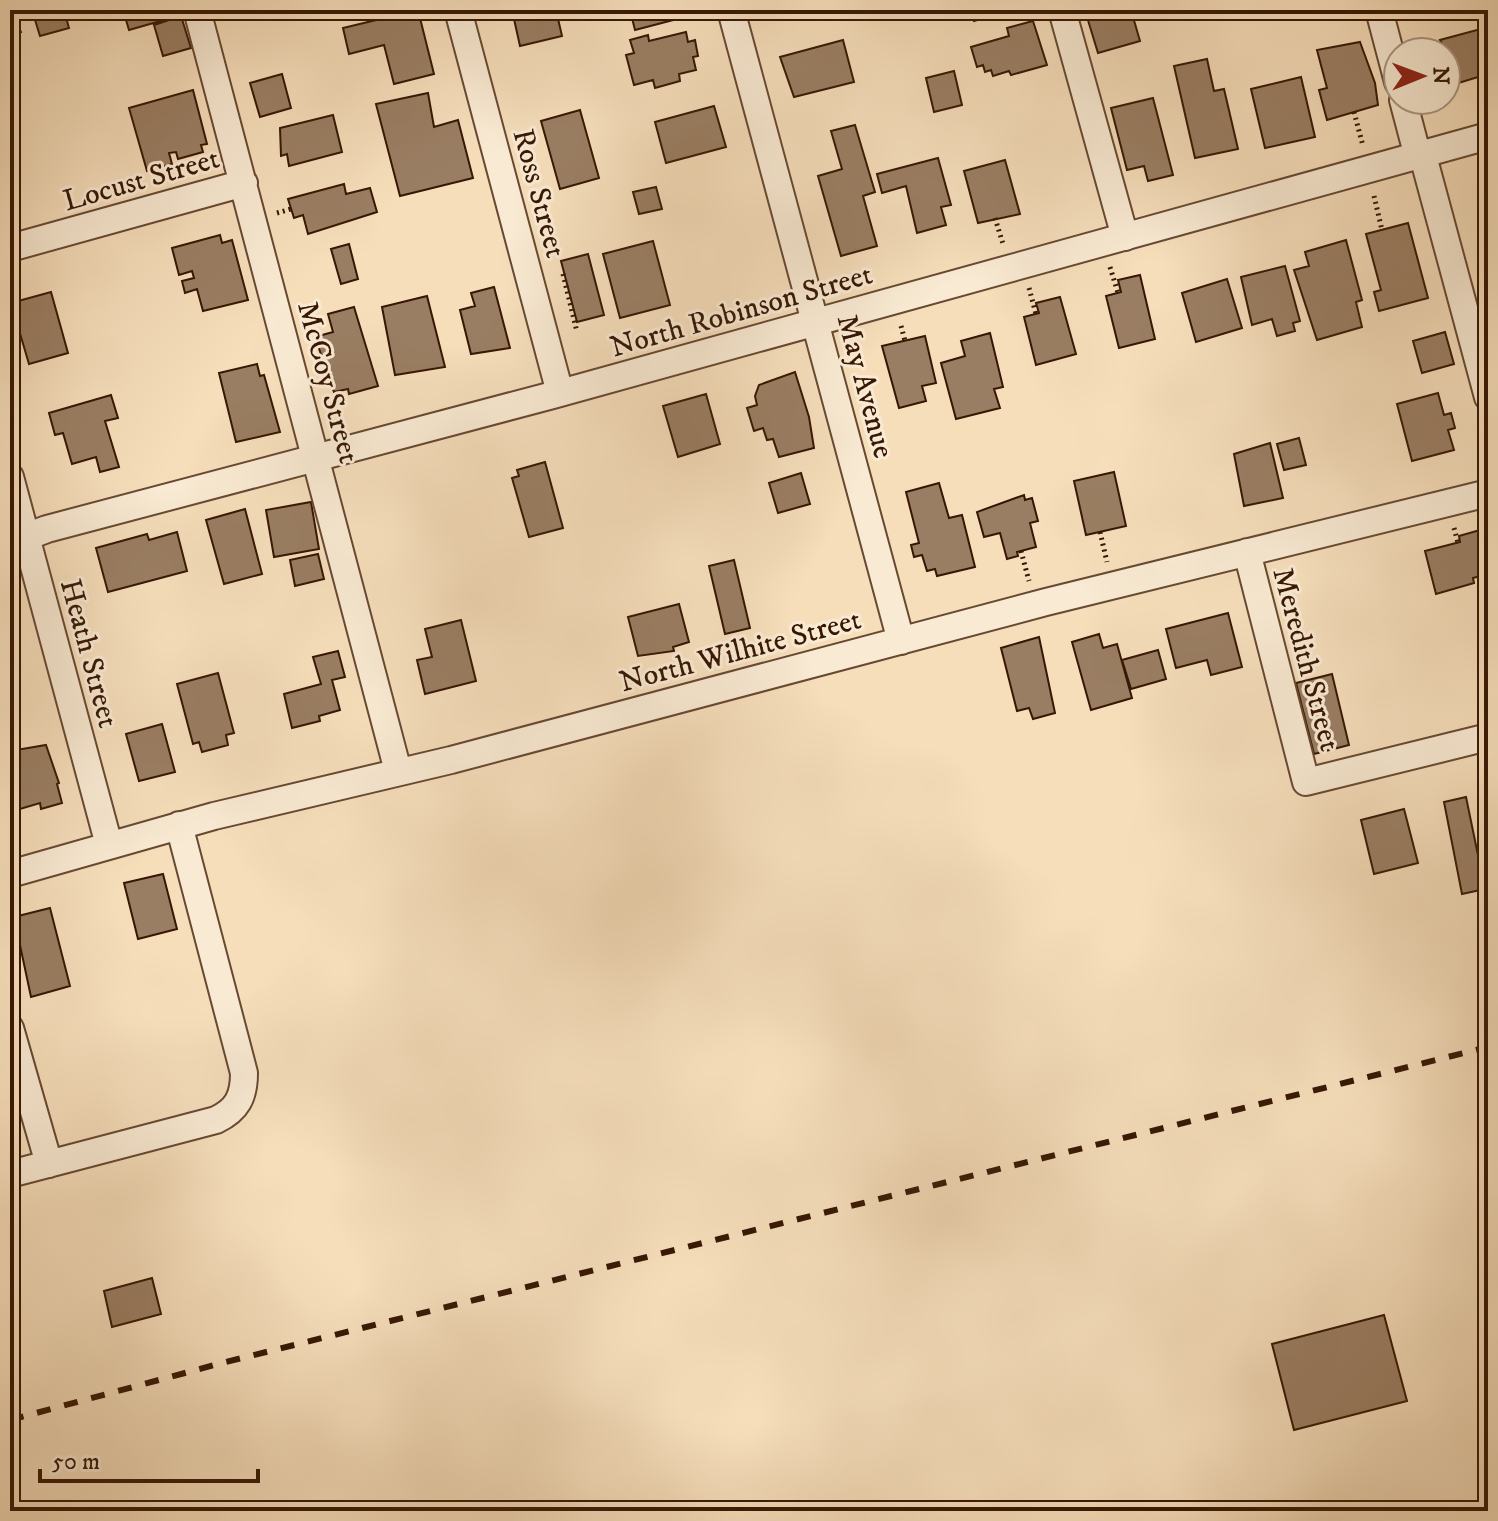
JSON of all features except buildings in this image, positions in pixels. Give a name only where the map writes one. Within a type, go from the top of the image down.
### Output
[{"type":"street","name":"McCoy Street","points":[[197,10],[398,771]]},
{"type":"street","name":"Ross Street","points":[[458,10],[560,393]]},
{"type":"street","name":"May Avenue","points":[[731,10],[901,641]]},
{"type":"street","points":[[1062,10],[1125,237]]},
{"type":"street","points":[[1379,10],[1386,36]]},
{"type":"street","points":[[1408,116],[1488,397]]},
{"type":"street","name":"North Robinson Street","points":[[18,540],[1488,136]]},
{"type":"street","name":"Locust Street","points":[[10,248],[244,183]]},
{"type":"street","name":"Heath Street","points":[[10,477],[18,540],[109,845]]},
{"type":"street","name":"North Wilhite Street","points":[[10,874],[179,825],[1488,493]]},
{"type":"street","name":"Meredith Street","points":[[1247,552],[1306,782],[1488,737]]},
{"type":"street","points":[[10,1174],[199,1124],[230,1114],[239,1102],[244,1073],[179,825]]},
{"type":"street","points":[[10,1028],[49,1164]]},
{"type":"path","points":[[1373,193],[1382,230]]},
{"type":"path","points":[[995,218],[1003,246]]},
{"type":"path","points":[[1110,264],[1118,293]]},
{"type":"path","points":[[563,274],[577,332]]},
{"type":"path","points":[[1028,286],[1036,314]]},
{"type":"path","points":[[899,322],[905,341]]},
{"type":"railway","points":[[10,1420],[222,1363],[1488,1047]]}]
